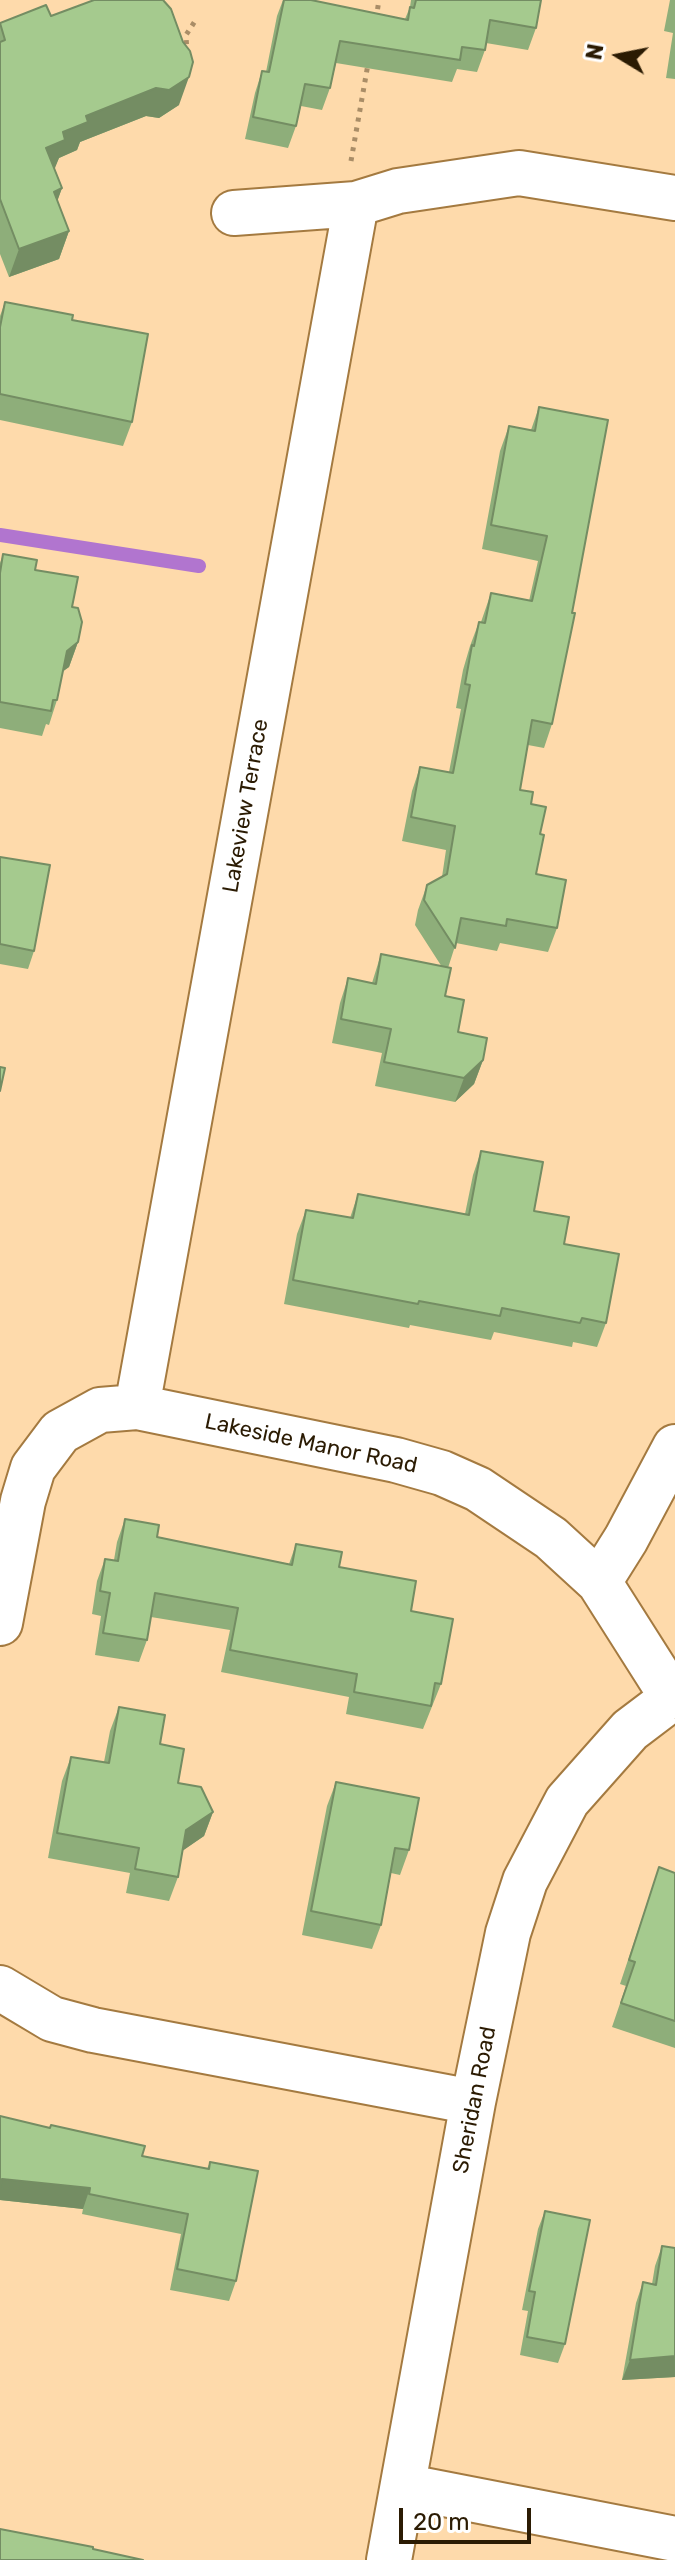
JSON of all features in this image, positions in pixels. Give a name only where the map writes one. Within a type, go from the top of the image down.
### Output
[{"type":"street","points":[[234,213],[350,205],[398,191],[519,173],[675,198]]},
{"type":"street","name":"Lakeview Terrace","points":[[137,1407],[350,205]]},
{"type":"street","name":"Lakeside Manor Road","points":[[0,1623],[23,1501],[33,1468],[60,1432],[100,1410],[137,1407],[396,1460],[442,1473],[478,1489],[551,1538],[599,1582],[674,1696]]},
{"type":"street","points":[[599,1582],[626,1539],[675,1447]]},
{"type":"street","name":"Sheridan Road","points":[[389,2560],[473,2102],[508,1933],[525,1881],[567,1801],[630,1730],[674,1696]]},
{"type":"street","points":[[0,1988],[52,2019],[93,2030],[473,2102]]},
{"type":"street","points":[[403,2486],[675,2539]]},
{"type":"path","points":[[374,29],[379,0]]},
{"type":"path","points":[[182,61],[188,52],[186,35],[197,18]]},
{"type":"path","points":[[350,205],[369,59]]},
{"type":"building","points":[[94,0],[163,0],[171,9],[183,42],[190,51],[193,62],[189,77],[169,90],[156,88],[86,116],[88,122],[63,132],[65,140],[46,148],[62,188],[54,192],[69,231],[19,249],[0,199],[0,42],[5,40],[0,23],[46,5],[51,16]]},
{"type":"building","points":[[284,0],[311,0],[408,20],[410,7],[414,8],[416,0],[541,0],[536,28],[490,20],[485,50],[462,47],[460,60],[340,41],[330,88],[305,84],[296,126],[253,117],[262,71],[269,72]]},
{"type":"building","points":[[5,302],[73,315],[72,320],[148,334],[132,422],[0,394],[0,327]]},
{"type":"building","points":[[539,407],[608,420],[572,613],[575,613],[552,724],[532,720],[520,790],[533,792],[531,804],[546,807],[536,874],[566,880],[557,928],[507,919],[506,926],[461,918],[455,948],[424,900],[427,885],[447,874],[455,826],[411,817],[420,767],[453,773],[470,685],[465,684],[472,645],[479,622],[485,623],[491,593],[532,601],[547,536],[491,525],[509,426],[535,431]]},
{"type":"building","points":[[3,554],[37,560],[35,570],[78,577],[72,607],[78,608],[82,622],[78,642],[67,651],[57,700],[53,700],[51,711],[0,702],[0,573]]},
{"type":"building","points":[[0,857],[50,865],[34,951],[0,944]]},
{"type":"building","points":[[381,954],[451,968],[445,996],[464,1000],[458,1032],[487,1038],[483,1060],[464,1078],[384,1062],[391,1029],[341,1019],[348,978],[376,984]]},
{"type":"building","points":[[0,1067],[5,1068],[0,1091]]},
{"type":"building","points":[[481,1151],[543,1162],[534,1211],[569,1217],[564,1244],[619,1254],[606,1323],[582,1318],[580,1323],[502,1308],[500,1316],[293,1280],[306,1210],[353,1218],[358,1194],[469,1215]]},
{"type":"building","points":[[125,1519],[159,1525],[157,1537],[292,1565],[296,1544],[342,1552],[339,1567],[416,1581],[411,1611],[453,1619],[441,1684],[435,1683],[431,1706],[354,1692],[357,1674],[230,1650],[238,1608],[155,1593],[147,1640],[103,1633],[110,1593],[100,1591],[105,1559],[118,1561]]},
{"type":"building","points":[[119,1707],[165,1715],[160,1744],[184,1749],[178,1783],[201,1787],[213,1812],[186,1830],[178,1877],[135,1869],[139,1848],[57,1833],[71,1757],[109,1763]]},
{"type":"building","points":[[336,1782],[419,1798],[409,1850],[395,1848],[381,1925],[311,1911]]},
{"type":"building","points":[[659,1867],[675,1873],[675,2021],[621,2003],[635,1962],[629,1960]]},
{"type":"building","points":[[0,2116],[145,2146],[142,2156],[209,2169],[210,2162],[258,2171],[236,2281],[177,2269],[188,2214],[89,2194],[90,2188],[2,2179],[0,2188]]},
{"type":"building","points":[[545,2211],[590,2220],[565,2344],[527,2337],[535,2292],[529,2291]]},
{"type":"building","points":[[662,2246],[675,2248],[675,2356],[630,2360],[643,2282],[656,2285]]},
{"type":"building","points":[[0,2529],[93,2547],[143,2560],[0,2560]]},
{"type":"waterway","points":[[0,535],[199,566]]}]
